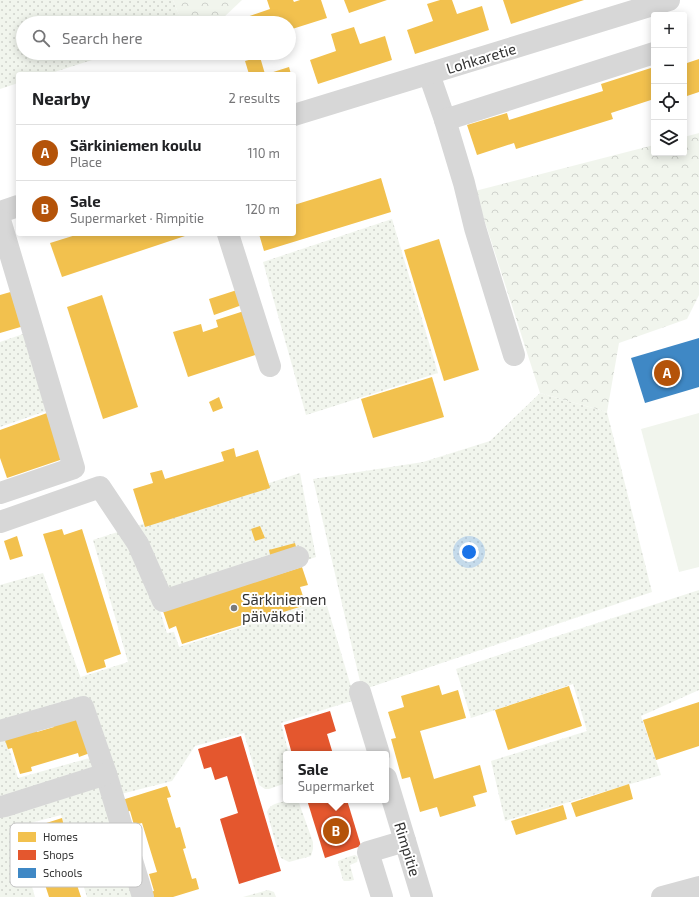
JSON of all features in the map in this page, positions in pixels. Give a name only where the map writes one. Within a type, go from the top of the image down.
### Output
[{"type":"street","name":"Lohkaretie","points":[[296,114],[669,0]]},
{"type":"street","points":[[445,120],[651,54]]},
{"type":"street","points":[[429,74],[445,120],[464,183],[475,228],[514,355]]},
{"type":"street","points":[[0,212],[16,207]]},
{"type":"street","points":[[0,220],[74,468],[0,493]]},
{"type":"street","points":[[229,236],[270,366]]},
{"type":"street","points":[[0,522],[100,487],[138,544],[163,601],[298,557]]},
{"type":"street","points":[[360,692],[378,751]]},
{"type":"street","points":[[0,731],[83,707],[121,823]]},
{"type":"street","points":[[0,807],[106,774]]},
{"type":"street","name":"Rimpitie","points":[[389,788],[422,897]]},
{"type":"street","points":[[382,897],[368,852],[405,841]]},
{"type":"street","points":[[140,887],[143,897]]},
{"type":"street","points":[[662,897],[699,887]]},
{"type":"green space","points":[[0,0],[173,0],[179,16],[16,16],[16,60],[92,60],[54,72],[16,72],[16,84],[0,89]]},
{"type":"green space","points":[[173,0],[242,0],[225,16],[179,16]]},
{"type":"green space","points":[[699,133],[699,295],[687,319],[619,343],[607,412],[540,393],[475,191],[651,146],[651,156],[687,156],[687,136]]},
{"type":"green space","points":[[392,219],[438,373],[306,415],[263,262]]},
{"type":"green space","points":[[26,333],[49,410],[0,427],[0,342]]},
{"type":"green space","points":[[540,393],[607,412],[652,592],[362,690],[313,479],[423,462],[490,441]]},
{"type":"green space","points":[[699,413],[699,567],[679,572],[641,429]]},
{"type":"green space","points":[[300,473],[316,557],[159,608],[167,633],[174,632],[179,647],[325,599],[355,700],[281,723],[288,751],[283,751],[283,784],[269,789],[265,789],[259,785],[244,733],[195,746],[172,781],[117,795],[125,823],[64,823],[61,815],[30,823],[10,823],[10,887],[32,887],[35,897],[0,897],[0,585],[43,573],[84,687],[81,677],[128,662],[93,540]],"holes":[[[88,699],[104,754],[18,778],[2,725]]]},
{"type":"green space","points":[[699,590],[699,690],[641,716],[661,775],[505,821],[491,761],[587,731],[573,684],[471,718],[456,669]]},
{"type":"green space","points":[[283,802],[283,803],[299,803],[313,842],[311,856],[289,862],[281,858],[267,812],[270,807]]},
{"type":"green space","points":[[355,855],[358,857],[357,862],[350,865],[354,880],[344,881],[338,861]]},
{"type":"green space","points":[[142,880],[147,897],[87,897],[84,887],[142,887]]},
{"type":"green space","points":[[268,890],[274,892],[276,897],[243,897]]},
{"type":"building: Homes","points":[[267,0],[293,0],[294,2],[300,0],[321,0],[327,18],[296,28],[296,16],[250,16],[270,9]]},
{"type":"building: Homes","points":[[344,0],[387,0],[349,13]]},
{"type":"building: Homes","points":[[440,0],[452,0],[457,14],[482,6],[489,30],[415,54],[407,30],[433,21],[427,4]]},
{"type":"building: Homes","points":[[503,0],[584,0],[511,24]]},
{"type":"building: Homes","points":[[354,27],[360,44],[385,36],[392,60],[318,84],[310,60],[336,51],[331,34]]},
{"type":"building: Homes","points":[[699,59],[699,92],[687,96],[687,84],[687,63]]},
{"type":"building: Homes","points":[[261,60],[264,72],[248,72],[245,61]]},
{"type":"building: Homes","points":[[289,67],[290,72],[273,72]]},
{"type":"building: Homes","points":[[651,68],[651,100],[611,113],[613,119],[516,149],[514,143],[477,155],[467,125],[507,113],[509,120],[603,91],[601,84]]},
{"type":"building: Homes","points":[[381,178],[391,212],[264,251],[260,236],[296,236],[296,204]]},
{"type":"building: Homes","points":[[73,236],[185,236],[62,277],[50,243]]},
{"type":"building: Homes","points":[[439,239],[479,370],[444,381],[404,250]]},
{"type":"building: Homes","points":[[237,290],[242,305],[214,315],[209,299]]},
{"type":"building: Homes","points":[[14,291],[24,326],[0,333],[0,295]]},
{"type":"building: Homes","points":[[102,295],[138,407],[103,419],[67,307]]},
{"type":"building: Homes","points":[[244,311],[258,354],[188,377],[173,332],[201,324],[203,332],[218,327],[216,320]]},
{"type":"building: Homes","points":[[432,377],[444,417],[373,438],[361,399]]},
{"type":"building: Homes","points":[[219,397],[223,408],[213,412],[209,402]]},
{"type":"building: Homes","points":[[47,413],[63,459],[7,478],[0,458],[0,430]]},
{"type":"building: Homes","points":[[234,448],[236,457],[258,450],[270,488],[145,527],[133,489],[153,483],[150,473],[162,470],[165,479],[224,461],[221,452]]},
{"type":"building: Homes","points":[[260,526],[265,538],[255,541],[251,529]]},
{"type":"building: Homes","points":[[62,529],[64,535],[82,529],[121,654],[104,660],[106,667],[87,673],[43,534]]},
{"type":"building: Homes","points":[[17,536],[23,556],[10,560],[4,541]]},
{"type":"building: Homes","points":[[295,543],[297,551],[271,559],[269,550]]},
{"type":"building: Homes","name":"Särkiniemen päiväkoti","points":[[302,567],[308,585],[300,587],[306,605],[182,644],[176,626],[169,629],[163,611]]},
{"type":"building: Homes","points":[[439,685],[442,695],[458,690],[466,718],[420,731],[434,779],[480,765],[487,792],[473,796],[476,806],[440,817],[437,807],[420,812],[410,777],[402,779],[391,739],[396,738],[388,712],[404,707],[401,696]]},
{"type":"building: Homes","points":[[569,686],[582,726],[508,750],[495,710]]},
{"type":"building: Homes","points":[[699,702],[699,746],[656,760],[643,720]]},
{"type":"building: Homes","points":[[82,711],[90,753],[79,757],[78,753],[31,767],[32,771],[20,774],[12,748],[8,749],[5,740],[35,724],[37,732],[54,727],[51,720]]},
{"type":"building: Homes","points":[[629,784],[633,799],[576,817],[571,803]]},
{"type":"building: Homes","points":[[167,786],[171,797],[167,798],[176,828],[180,827],[186,848],[183,849],[192,879],[196,878],[199,889],[173,897],[151,897],[149,892],[154,891],[149,874],[157,872],[142,823],[133,823],[130,811],[125,812],[122,800]]},
{"type":"building: Homes","points":[[563,805],[567,819],[516,835],[511,821]]},
{"type":"building: Homes","points":[[62,818],[63,823],[46,823]]},
{"type":"building: Homes","points":[[46,887],[78,887],[81,897],[49,897]]},
{"type":"building: Shops","points":[[330,711],[336,731],[327,734],[332,751],[291,751],[284,725]]},
{"type":"building: Shops","points":[[241,736],[281,871],[239,884],[220,819],[238,813],[227,776],[215,780],[211,767],[204,769],[198,749]]},
{"type":"building: Shops","points":[[308,803],[348,803],[361,846],[325,858]]},
{"type":"building: Schools","points":[[699,338],[699,387],[645,403],[631,358]]},
{"type":"place","name":"Särkiniemen koulu","points":[[667,373]]},
{"type":"place","name":"Särkiniemen päiväkoti","points":[[234,608]]},
{"type":"place","name":"Sale","points":[[336,831]]}]
